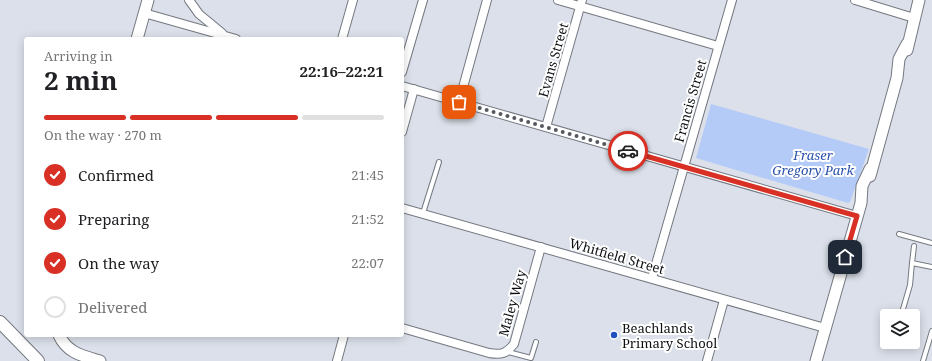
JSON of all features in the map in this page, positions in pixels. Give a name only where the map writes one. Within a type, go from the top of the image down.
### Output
[{"type":"main road","points":[[0,322],[38,361]]},
{"type":"main road","points":[[0,333],[28,361]]},
{"type":"street","points":[[138,37],[148,0]]},
{"type":"street","points":[[189,0],[199,14],[224,36]]},
{"type":"street","points":[[343,37],[353,0]]},
{"type":"street","points":[[404,65],[423,0]]},
{"type":"street","points":[[459,102],[487,0]]},
{"type":"street","points":[[558,0],[581,3],[718,46]]},
{"type":"street","name":"Francis Street","points":[[652,278],[732,0]]},
{"type":"street","points":[[856,0],[914,18]]},
{"type":"street","points":[[816,361],[861,202],[862,186],[870,169],[897,78],[906,62],[907,44],[919,0]]},
{"type":"street","name":"Evans Street","points":[[546,127],[581,3]]},
{"type":"street","points":[[144,13],[228,37]]},
{"type":"street","points":[[404,86],[857,216]]},
{"type":"street","points":[[404,125],[414,89]]},
{"type":"street","name":"Whitfield Street","points":[[404,209],[825,328]]},
{"type":"street","name":"Maley Way","points":[[404,329],[489,353],[500,354],[508,352],[514,344],[541,247]]},
{"type":"street","points":[[707,361],[724,300]]},
{"type":"street","points":[[60,337],[63,343],[70,350],[100,361]]},
{"type":"street","points":[[337,361],[343,337]]},
{"type":"lane","points":[[423,214],[439,162]]},
{"type":"lane","points":[[899,234],[932,243]]},
{"type":"lane","points":[[903,309],[910,285],[914,246]]},
{"type":"lane","points":[[912,263],[932,267]]},
{"type":"lane","points":[[923,361],[932,331]]},
{"type":"lane","points":[[508,352],[531,358],[536,342]]},
{"type":"green space","name":"Fraser Gregory Park","points":[[711,104],[869,149],[850,202],[848,203],[696,158]]},
{"type":"way so far","points":[[459,102],[628,151]]},
{"type":"place","name":"Beachlands Primary School","points":[[614,335]]},
{"type":"route","points":[[628,151],[857,216],[845,257]]}]
